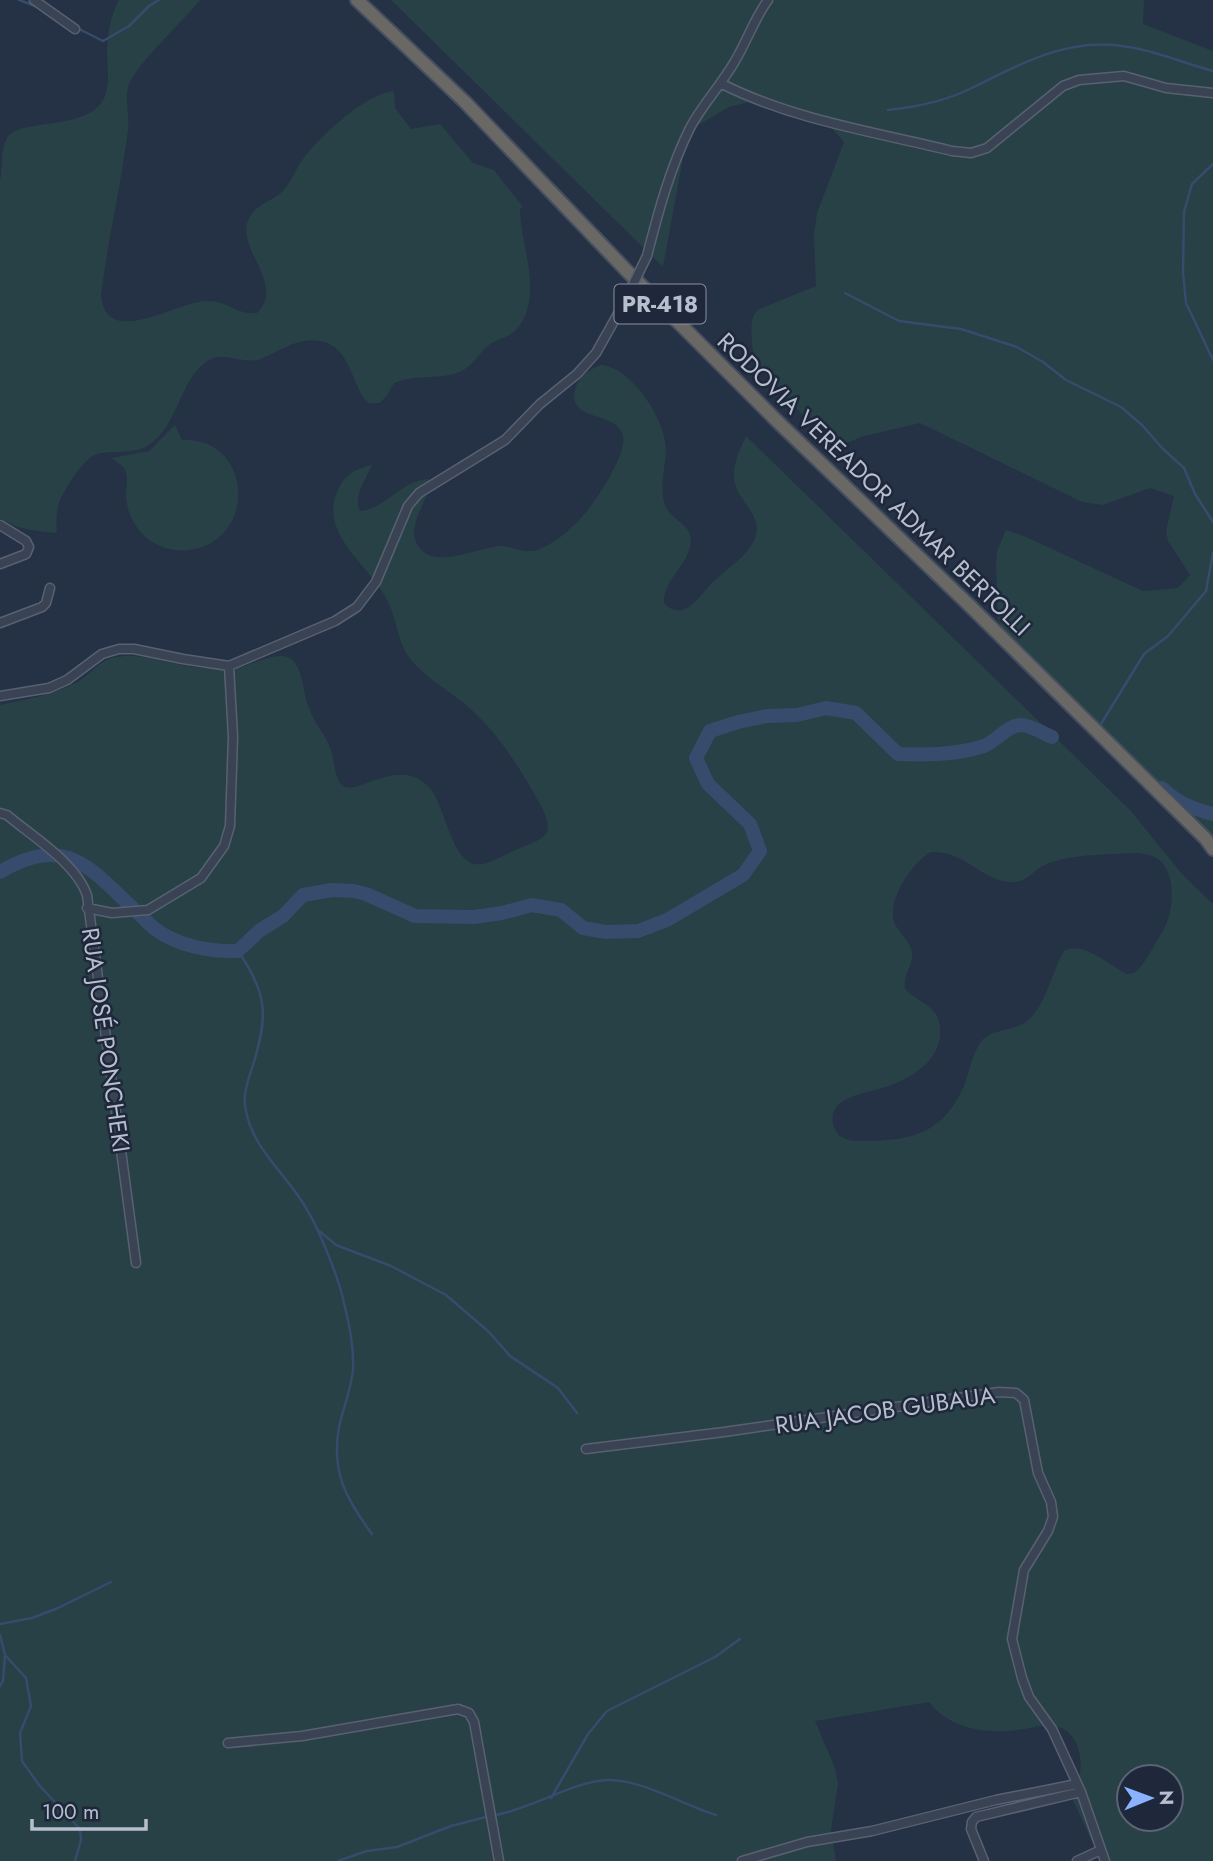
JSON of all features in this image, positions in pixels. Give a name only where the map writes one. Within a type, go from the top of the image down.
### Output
[{"type":"highway","name":"RODOVIA VEREADOR ADMAR BERTOLLI","points":[[358,0],[465,102],[626,270],[758,402],[968,604],[1206,839],[1213,849]]},
{"type":"street","points":[[34,0],[75,29]]},
{"type":"street","points":[[0,696],[49,688],[68,680],[102,654],[119,649],[134,649],[229,666],[335,621],[357,607],[376,582],[408,506],[419,493],[505,440],[596,353],[647,256],[671,175],[691,127],[722,84],[755,18],[768,0]]},
{"type":"street","points":[[722,84],[813,118],[971,153],[987,148],[1063,86],[1079,80],[1124,76],[1166,88],[1213,93]]},
{"type":"street","points":[[0,525],[26,541],[29,547],[26,554],[0,564]]},
{"type":"street","points":[[0,623],[42,607],[50,589]]},
{"type":"street","name":"RUA JOSÉ PONCHEKI","points":[[136,1263],[88,908],[112,913],[148,910],[201,878],[224,846],[230,826],[233,737],[229,666]]},
{"type":"street","points":[[0,813],[7,815],[70,869],[82,882],[88,908]]},
{"type":"street","name":"RUA JACOB GUBAUA","points":[[586,1448],[826,1418],[999,1392],[1016,1393],[1024,1401],[1038,1473],[1051,1502],[1053,1517],[1048,1531],[1024,1570],[1012,1639],[1029,1697],[1052,1729],[1079,1788],[1105,1861]]},
{"type":"street","points":[[228,1743],[302,1736],[457,1709],[468,1713],[474,1722],[499,1861]]},
{"type":"street","points":[[742,1861],[807,1842],[872,1831],[996,1800],[1079,1788]]},
{"type":"street","points":[[984,1861],[971,1829],[976,1817],[1079,1788]]},
{"type":"street","points":[[1077,1861],[1101,1850]]},
{"type":"green space","points":[[119,0],[200,0],[144,62],[128,87],[128,130],[101,295],[106,311],[115,319],[144,319],[206,301],[214,301],[243,312],[257,313],[264,302],[266,291],[247,234],[249,217],[257,208],[282,192],[305,156],[334,126],[371,99],[394,91],[395,108],[411,129],[440,124],[473,163],[494,170],[523,207],[520,209],[529,270],[529,301],[525,316],[517,329],[489,345],[467,368],[449,375],[394,383],[380,403],[368,403],[346,361],[335,347],[327,343],[309,340],[300,342],[255,360],[221,357],[209,360],[191,379],[173,415],[158,437],[141,449],[102,453],[90,458],[73,477],[60,500],[57,533],[34,531],[0,518],[2,153],[7,138],[14,132],[82,116],[94,110],[103,100],[108,83],[109,32]]},
{"type":"green space","points":[[391,0],[1144,0],[1143,24],[1213,51],[1213,844],[1071,696],[1002,629],[998,619],[997,551],[1006,530],[1143,591],[1178,588],[1190,575],[1168,541],[1166,531],[1174,496],[1150,488],[1103,505],[1082,502],[920,423],[846,443],[834,442],[804,416],[756,362],[751,331],[755,313],[816,286],[814,235],[817,213],[844,142],[825,121],[753,101],[729,107],[688,131],[663,267]]},
{"type":"green space","points":[[600,365],[623,374],[644,396],[660,423],[666,448],[662,486],[664,500],[669,512],[688,530],[691,540],[690,549],[665,594],[664,603],[668,607],[680,610],[692,605],[716,579],[741,558],[755,538],[756,522],[739,493],[734,478],[739,451],[746,436],[1131,811],[1182,874],[1213,904],[1213,1861],[1101,1861],[1072,1798],[1081,1765],[1079,1750],[1067,1732],[1049,1726],[1005,1731],[969,1728],[947,1718],[929,1702],[815,1721],[835,1768],[838,1784],[831,1830],[836,1861],[0,1861],[0,705],[60,690],[79,681],[103,662],[121,656],[223,669],[237,668],[273,657],[289,658],[298,668],[309,708],[329,745],[341,784],[356,787],[390,776],[416,778],[435,795],[457,849],[465,859],[474,864],[490,862],[539,840],[547,831],[548,824],[524,777],[498,738],[477,715],[423,673],[406,653],[387,600],[341,537],[333,508],[337,492],[346,477],[372,465],[359,494],[360,511],[378,505],[418,481],[431,481],[414,534],[422,551],[432,556],[455,556],[500,546],[528,551],[544,547],[564,534],[587,511],[621,453],[623,436],[619,428],[612,422],[578,407],[575,390],[584,374]],"holes":[[[931,852],[943,853],[999,880],[1010,882],[1021,881],[1042,866],[1058,860],[1092,855],[1149,855],[1159,860],[1168,872],[1172,889],[1169,915],[1147,957],[1134,973],[1127,974],[1087,951],[1064,951],[1034,1014],[1021,1024],[984,1038],[974,1054],[955,1103],[936,1124],[912,1136],[899,1139],[849,1140],[835,1129],[835,1109],[850,1098],[889,1086],[912,1075],[932,1057],[939,1042],[937,1016],[931,1008],[905,989],[912,952],[895,924],[893,915],[902,884],[916,865]]]},
{"type":"green space","points":[[175,425],[182,440],[206,443],[223,454],[234,471],[238,490],[236,510],[227,528],[212,543],[190,550],[163,547],[149,540],[140,531],[132,520],[128,507],[126,471],[112,458],[149,451]]},
{"type":"waterway","points":[[19,0],[38,7]]},
{"type":"waterway","points":[[77,28],[103,41],[129,26],[159,0]]},
{"type":"waterway","points":[[888,110],[944,99],[1025,62],[1059,50],[1077,47],[1127,47],[1213,71]]},
{"type":"waterway","points":[[1213,164],[1192,184],[1184,212],[1183,272],[1186,303],[1213,360]]},
{"type":"waterway","points":[[845,293],[899,321],[961,329],[1017,347],[1066,380],[1121,407],[1184,468],[1195,494],[1213,522]]},
{"type":"waterway","points":[[1101,724],[1144,654],[1168,636],[1206,591],[1213,553]]},
{"type":"waterway","points":[[0,872],[42,856],[59,856],[75,861],[90,869],[164,935],[184,944],[216,950],[238,951],[259,931],[283,916],[303,895],[332,890],[366,894],[415,916],[474,917],[532,905],[561,910],[583,928],[606,932],[638,931],[667,920],[743,875],[760,851],[750,824],[708,784],[696,758],[710,731],[767,716],[797,715],[826,708],[856,713],[898,754],[941,754],[973,749],[989,744],[1011,728],[1021,725],[1052,737]]},
{"type":"waterway","points":[[1162,788],[1186,805],[1213,814]]},
{"type":"waterway","points":[[238,951],[260,993],[263,1019],[245,1096],[248,1120],[267,1156],[293,1188],[314,1223],[342,1295],[349,1322],[353,1370],[339,1427],[337,1458],[348,1497],[372,1534]]},
{"type":"waterway","points":[[318,1230],[336,1245],[391,1266],[446,1295],[489,1332],[510,1356],[558,1388],[577,1413]]},
{"type":"waterway","points":[[0,1624],[32,1618],[111,1582]]},
{"type":"waterway","points":[[0,1635],[5,1655],[26,1678],[31,1706],[20,1733],[22,1761],[39,1785],[80,1829],[81,1840],[75,1861]]},
{"type":"waterway","points":[[551,1798],[588,1734],[607,1711],[715,1657],[740,1639]]},
{"type":"waterway","points":[[0,1686],[3,1681],[5,1655]]},
{"type":"waterway","points":[[495,1815],[581,1785],[608,1780],[648,1788],[716,1815]]},
{"type":"waterway","points":[[338,1861],[367,1851],[397,1847],[451,1826],[486,1817]]}]
